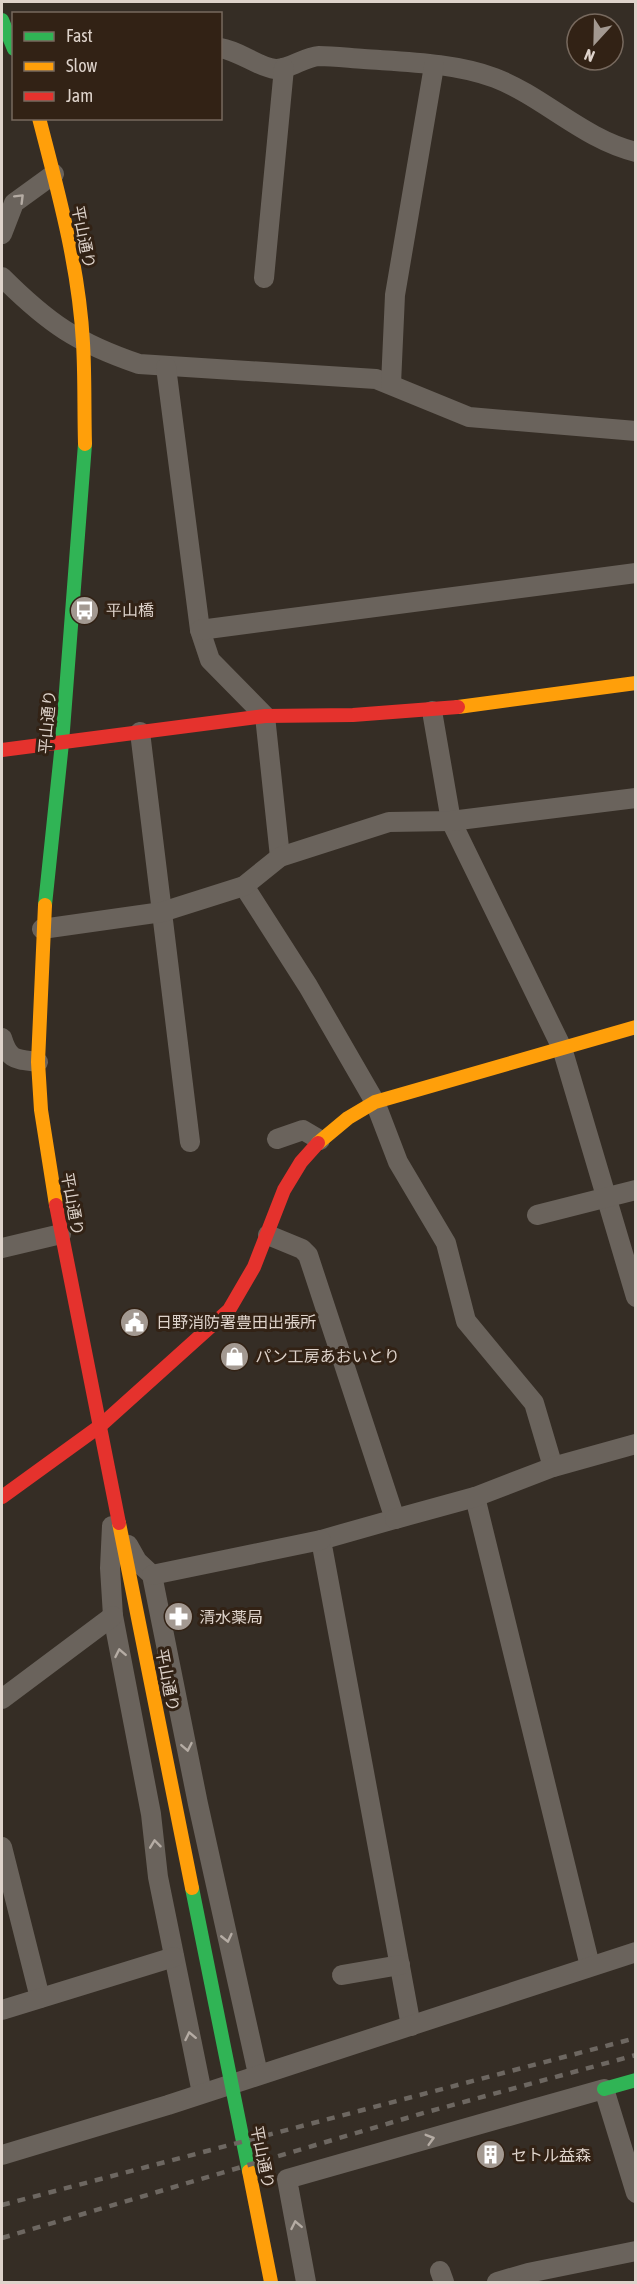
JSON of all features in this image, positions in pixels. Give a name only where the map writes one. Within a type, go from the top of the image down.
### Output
[{"type":"main road","points":[[3,24],[12,44]]},
{"type":"main road","name":"平山通り","points":[[40,120],[69,239],[83,342],[85,450],[62,743],[42,929],[38,1062],[41,1110],[61,1234],[271,2283]]},
{"type":"main road","points":[[2,750],[265,716],[432,711],[636,683]]},
{"type":"main road","points":[[2,1497],[100,1426],[229,1310],[244,1293],[255,1270],[284,1190],[299,1166],[320,1140],[351,1114],[375,1102],[636,1027]]},
{"type":"main road","points":[[604,2089],[636,2080]]},
{"type":"street","points":[[222,48],[234,50],[274,69],[284,68],[306,57],[321,56],[434,66],[495,78],[603,140],[636,152]]},
{"type":"street","points":[[392,384],[395,294],[434,66]]},
{"type":"street","points":[[264,278],[284,68]]},
{"type":"street","points":[[2,234],[14,203],[54,174]]},
{"type":"street","points":[[2,277],[40,315],[83,342],[139,364],[166,368],[376,379],[469,417],[636,431]]},
{"type":"street","points":[[166,368],[200,630],[210,660],[265,716],[280,857]]},
{"type":"street","points":[[200,630],[636,573]]},
{"type":"street","points":[[432,711],[451,822],[562,1048],[636,1296]]},
{"type":"street","points":[[140,732],[190,1142]]},
{"type":"street","points":[[42,929],[162,912],[244,886],[280,857],[389,822],[451,822],[636,798]]},
{"type":"street","points":[[244,886],[308,986],[375,1102],[398,1162],[446,1243],[466,1321],[534,1403],[553,1467]]},
{"type":"street","points":[[2,1038],[7,1053],[16,1059],[38,1062]]},
{"type":"street","points":[[276,1139],[303,1130],[320,1140]]},
{"type":"street","points":[[537,1215],[636,1190]]},
{"type":"street","points":[[2,1248],[61,1234]]},
{"type":"street","points":[[268,1234],[302,1249],[308,1255],[395,1519]]},
{"type":"street","points":[[152,1575],[321,1540],[475,1497],[553,1467],[636,1444]]},
{"type":"street","points":[[114,1495],[110,1568],[113,1616],[151,1814],[158,1877],[202,2093]]},
{"type":"street","points":[[475,1497],[590,1966]]},
{"type":"street","points":[[122,1535],[137,1561],[152,1575],[198,1804],[258,2074]]},
{"type":"street","points":[[321,1540],[411,2026]]},
{"type":"street","points":[[2,1699],[113,1616]]},
{"type":"street","points":[[151,1814],[198,1804]]},
{"type":"street","points":[[2,1846],[40,1998]]},
{"type":"street","points":[[2,2154],[202,2093],[636,1952]]},
{"type":"street","points":[[2,2010],[174,1958]]},
{"type":"street","points":[[342,1975],[400,1965]]},
{"type":"street","points":[[306,2283],[287,2179],[604,2089],[636,2193]]},
{"type":"street","points":[[496,2283],[528,2273],[636,2251]]},
{"type":"railway","points":[[2,2205],[636,2038]]},
{"type":"railway","points":[[2,2238],[427,2112],[636,2055]]},
{"type":"traffic: fast","points":[[2,20],[12,44]]},
{"type":"traffic: fast","points":[[45,905],[62,743],[85,444]]},
{"type":"traffic: fast","points":[[192,1888],[249,2171]]},
{"type":"traffic: fast","points":[[604,2089],[636,2080]]},
{"type":"traffic: slow","points":[[40,120],[67,229],[77,286],[83,343],[85,444]]},
{"type":"traffic: slow","points":[[458,707],[636,683]]},
{"type":"traffic: slow","points":[[45,905],[38,1062],[41,1110],[56,1205]]},
{"type":"traffic: slow","points":[[318,1143],[348,1118],[375,1102],[636,1027]]},
{"type":"traffic: slow","points":[[119,1523],[192,1888]]},
{"type":"traffic: slow","points":[[249,2171],[271,2282]]},
{"type":"traffic: jam","points":[[2,750],[265,716],[353,715],[458,707]]},
{"type":"traffic: jam","points":[[2,1497],[100,1426],[229,1310],[254,1267],[284,1190],[301,1162],[318,1143]]},
{"type":"traffic: jam","points":[[56,1205],[119,1523]]},
{"type":"place","name":"平山橋","points":[[85,610]]},
{"type":"place","name":"日野消防署豊田出張所","points":[[135,1322]]},
{"type":"place","name":"パン工房あおいとり","points":[[234,1356]]},
{"type":"place","name":"清水薬局","points":[[178,1617]]},
{"type":"place","name":"セトル益森","points":[[490,2155]]}]
